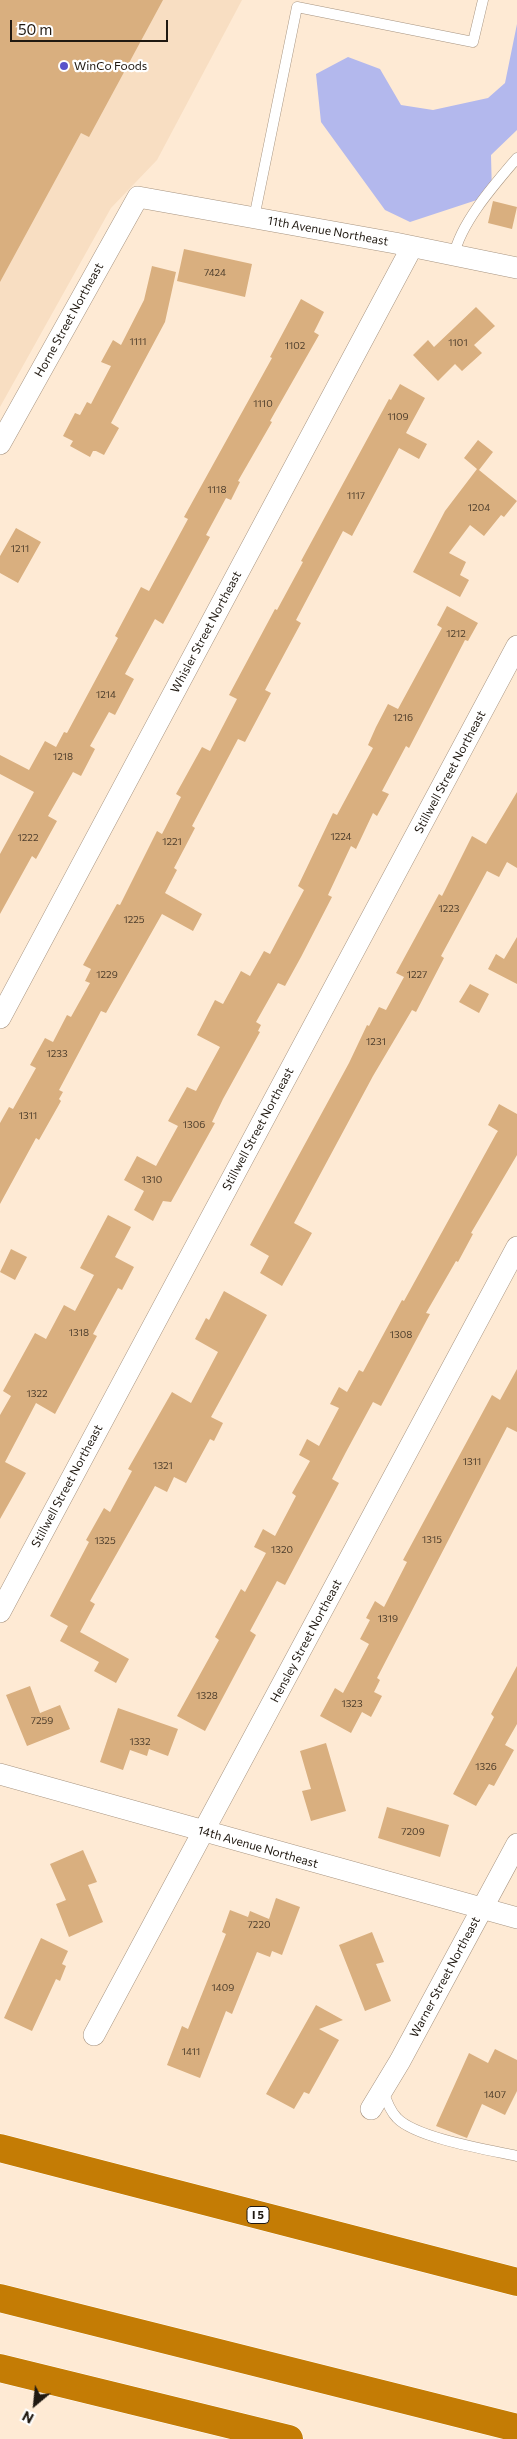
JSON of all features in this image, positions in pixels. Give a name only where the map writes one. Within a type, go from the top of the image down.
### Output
[{"type":"highway","name":"I 5","points":[[0,2148],[517,2282]]},
{"type":"highway","points":[[0,2298],[517,2428]]},
{"type":"highway","points":[[0,2368],[289,2439]]},
{"type":"street","name":"11th Avenue Northeast","points":[[138,196],[517,268]]},
{"type":"street","name":"Horne Street Northeast","points":[[0,444],[138,196]]},
{"type":"street","name":"Whisler Street Northeast","points":[[0,1018],[412,247]]},
{"type":"street","name":"Stillwell Street Northeast","points":[[0,1612],[517,646]]},
{"type":"street","name":"Hensley Street Northeast","points":[[94,2035],[517,1247]]},
{"type":"street","name":"14th Avenue Northeast","points":[[0,1774],[517,1918]]},
{"type":"street","name":"Warner Street Northeast","points":[[371,2109],[517,1844]]},
{"type":"lane","points":[[254,218],[298,8],[473,42],[482,0]]},
{"type":"lane","points":[[454,255],[461,234],[517,158]]},
{"type":"lane","points":[[383,2090],[387,2102],[397,2118],[419,2131],[478,2148],[517,2156]]},
{"type":"shaded area","points":[[0,0],[242,0],[157,160],[111,208],[0,407]]},
{"type":"shaded area","points":[[517,24],[517,130],[491,155],[492,195],[410,222],[385,210],[321,122],[316,74],[348,57],[380,69],[401,105],[433,110],[488,98],[505,83]]},
{"type":"building","name":"WinCo Foods","points":[[0,0],[163,0],[89,137],[81,133],[0,282]]},
{"type":"building","points":[[493,201],[517,207],[512,229],[488,223]]},
{"type":"building","points":[[184,249],[252,264],[245,297],[177,281]]},
{"type":"building","points":[[152,266],[176,272],[165,322],[111,423],[119,428],[104,455],[93,451],[90,457],[70,446],[73,441],[63,436],[75,413],[80,415],[87,402],[91,404],[111,366],[101,362],[113,340],[121,345],[144,300]]},
{"type":"building","points":[[301,299],[324,312],[314,332],[319,335],[238,481],[240,482],[231,500],[226,498],[206,535],[210,537],[163,624],[155,619],[125,674],[134,679],[115,715],[109,712],[90,746],[95,749],[81,776],[73,772],[48,816],[57,821],[36,859],[32,856],[0,914],[0,854],[34,792],[0,774],[0,755],[29,770],[45,741],[56,747],[64,732],[67,733],[118,638],[115,636],[141,587],[149,591],[188,519],[184,517],[272,358],[270,357]]},
{"type":"building","points":[[476,307],[495,326],[474,345],[482,353],[462,371],[455,364],[438,381],[413,355],[428,340],[434,347]]},
{"type":"building","points":[[400,384],[425,398],[406,433],[427,444],[419,459],[399,448],[352,536],[343,531],[296,620],[301,623],[265,690],[271,693],[245,742],[238,739],[192,826],[195,828],[174,868],[177,870],[165,893],[202,914],[193,931],[162,914],[106,1013],[101,1011],[59,1090],[63,1092],[59,1099],[61,1101],[39,1140],[36,1138],[0,1204],[0,1123],[9,1107],[13,1109],[36,1068],[30,1065],[45,1038],[53,1042],[67,1015],[71,1017],[90,983],[85,981],[91,969],[83,965],[117,904],[120,905],[157,831],[162,834],[181,797],[176,794],[202,747],[210,751],[237,699],[229,695],[275,609],[277,610],[303,562],[301,561],[389,399],[391,400]]},
{"type":"building","points":[[478,440],[493,452],[479,470],[517,501],[504,517],[501,515],[484,536],[470,525],[449,553],[466,562],[460,575],[469,580],[460,597],[413,572],[445,511],[477,469],[464,458]]},
{"type":"building","points":[[16,528],[41,542],[18,583],[0,573],[0,556]]},
{"type":"building","points":[[447,606],[478,623],[468,641],[465,640],[409,748],[406,746],[382,791],[389,794],[377,816],[373,813],[356,849],[351,846],[328,895],[332,897],[285,986],[278,983],[256,1022],[261,1025],[258,1031],[260,1032],[223,1099],[212,1122],[215,1123],[171,1202],[163,1201],[153,1221],[134,1210],[144,1191],[124,1180],[137,1156],[156,1166],[178,1126],[168,1121],[187,1087],[196,1091],[220,1047],[197,1035],[215,1000],[223,1004],[241,971],[250,976],[264,951],[270,954],[304,890],[298,886],[333,813],[337,815],[373,748],[368,745],[376,727],[388,704],[398,709],[442,628],[437,625]]},
{"type":"building","points":[[517,792],[517,868],[507,862],[499,877],[487,871],[441,956],[444,958],[416,1012],[412,1010],[373,1076],[294,1223],[312,1233],[282,1286],[260,1273],[269,1256],[250,1245],[349,1063],[367,1025],[369,1026],[379,1007],[386,1010],[404,977],[396,973],[439,894],[442,896],[472,836],[486,844]]},
{"type":"building","points":[[517,937],[517,984],[488,969],[496,954],[504,959]]},
{"type":"building","points":[[470,984],[489,994],[479,1013],[459,1002]]},
{"type":"building","points":[[499,1104],[517,1114],[517,1155],[471,1233],[473,1234],[458,1262],[456,1261],[426,1313],[430,1314],[381,1406],[373,1402],[332,1479],[339,1483],[285,1585],[277,1581],[250,1631],[256,1635],[205,1731],[177,1716],[219,1640],[215,1637],[241,1589],[245,1592],[266,1553],[254,1547],[263,1529],[275,1536],[296,1496],[292,1493],[310,1461],[299,1455],[307,1439],[319,1446],[339,1408],[330,1404],[339,1387],[347,1392],[359,1370],[363,1372],[402,1300],[404,1301],[498,1131],[488,1125]]},
{"type":"building","points":[[108,1215],[131,1227],[115,1257],[134,1267],[122,1290],[118,1288],[93,1334],[97,1336],[55,1414],[36,1403],[5,1462],[26,1473],[0,1519],[0,1415],[11,1396],[3,1391],[35,1333],[46,1339],[64,1305],[75,1311],[94,1275],[80,1268]]},
{"type":"building","points":[[11,1249],[27,1257],[15,1280],[0,1272]]},
{"type":"building","points":[[224,1291],[267,1315],[211,1417],[223,1423],[214,1441],[210,1439],[186,1483],[174,1477],[167,1492],[155,1486],[90,1601],[95,1604],[80,1632],[129,1659],[116,1683],[94,1671],[99,1662],[60,1641],[68,1626],[50,1616],[89,1542],[86,1540],[104,1508],[110,1512],[132,1471],[128,1469],[172,1392],[191,1403],[218,1352],[195,1339],[206,1318],[209,1320]]},
{"type":"building","points":[[517,1369],[517,1432],[507,1427],[377,1678],[380,1680],[374,1692],[382,1696],[371,1717],[362,1712],[351,1733],[320,1716],[335,1688],[343,1693],[369,1644],[360,1639],[370,1620],[366,1618],[375,1601],[384,1607],[407,1562],[403,1560],[492,1395],[500,1400]]},
{"type":"building","points":[[517,1666],[517,1724],[505,1745],[514,1750],[494,1786],[489,1784],[476,1806],[453,1794],[494,1717],[491,1714]]},
{"type":"building","points":[[30,1686],[40,1713],[60,1705],[70,1729],[27,1746],[6,1695]]},
{"type":"building","points":[[118,1708],[178,1729],[168,1756],[149,1749],[147,1756],[130,1750],[123,1770],[100,1762]]},
{"type":"building","points":[[326,1743],[346,1811],[311,1821],[302,1791],[311,1789],[300,1751]]},
{"type":"building","points":[[387,1807],[449,1825],[440,1857],[378,1838]]},
{"type":"building","points":[[83,1850],[97,1882],[88,1885],[103,1922],[69,1937],[56,1904],[66,1900],[50,1864]]},
{"type":"building","points":[[276,1898],[300,1907],[282,1955],[272,1951],[270,1957],[257,1952],[232,2014],[226,2011],[200,2078],[167,2065],[182,2026],[188,2029],[226,1934],[222,1932],[230,1910],[248,1917],[250,1911],[269,1919]]},
{"type":"building","points":[[372,1932],[384,1962],[376,1964],[391,2001],[365,2011],[339,1945]]},
{"type":"building","points":[[41,1938],[68,1951],[62,1964],[66,1966],[60,1981],[56,1979],[32,2031],[4,2018]]},
{"type":"building","points":[[316,2005],[343,2020],[319,2029],[339,2040],[309,2094],[304,2092],[294,2109],[266,2094]]},
{"type":"building","points":[[495,2049],[517,2060],[517,2091],[505,2115],[482,2104],[467,2138],[436,2126],[469,2053],[488,2063]]},
{"type":"place","name":"WinCo Foods","points":[[64,66]]}]
